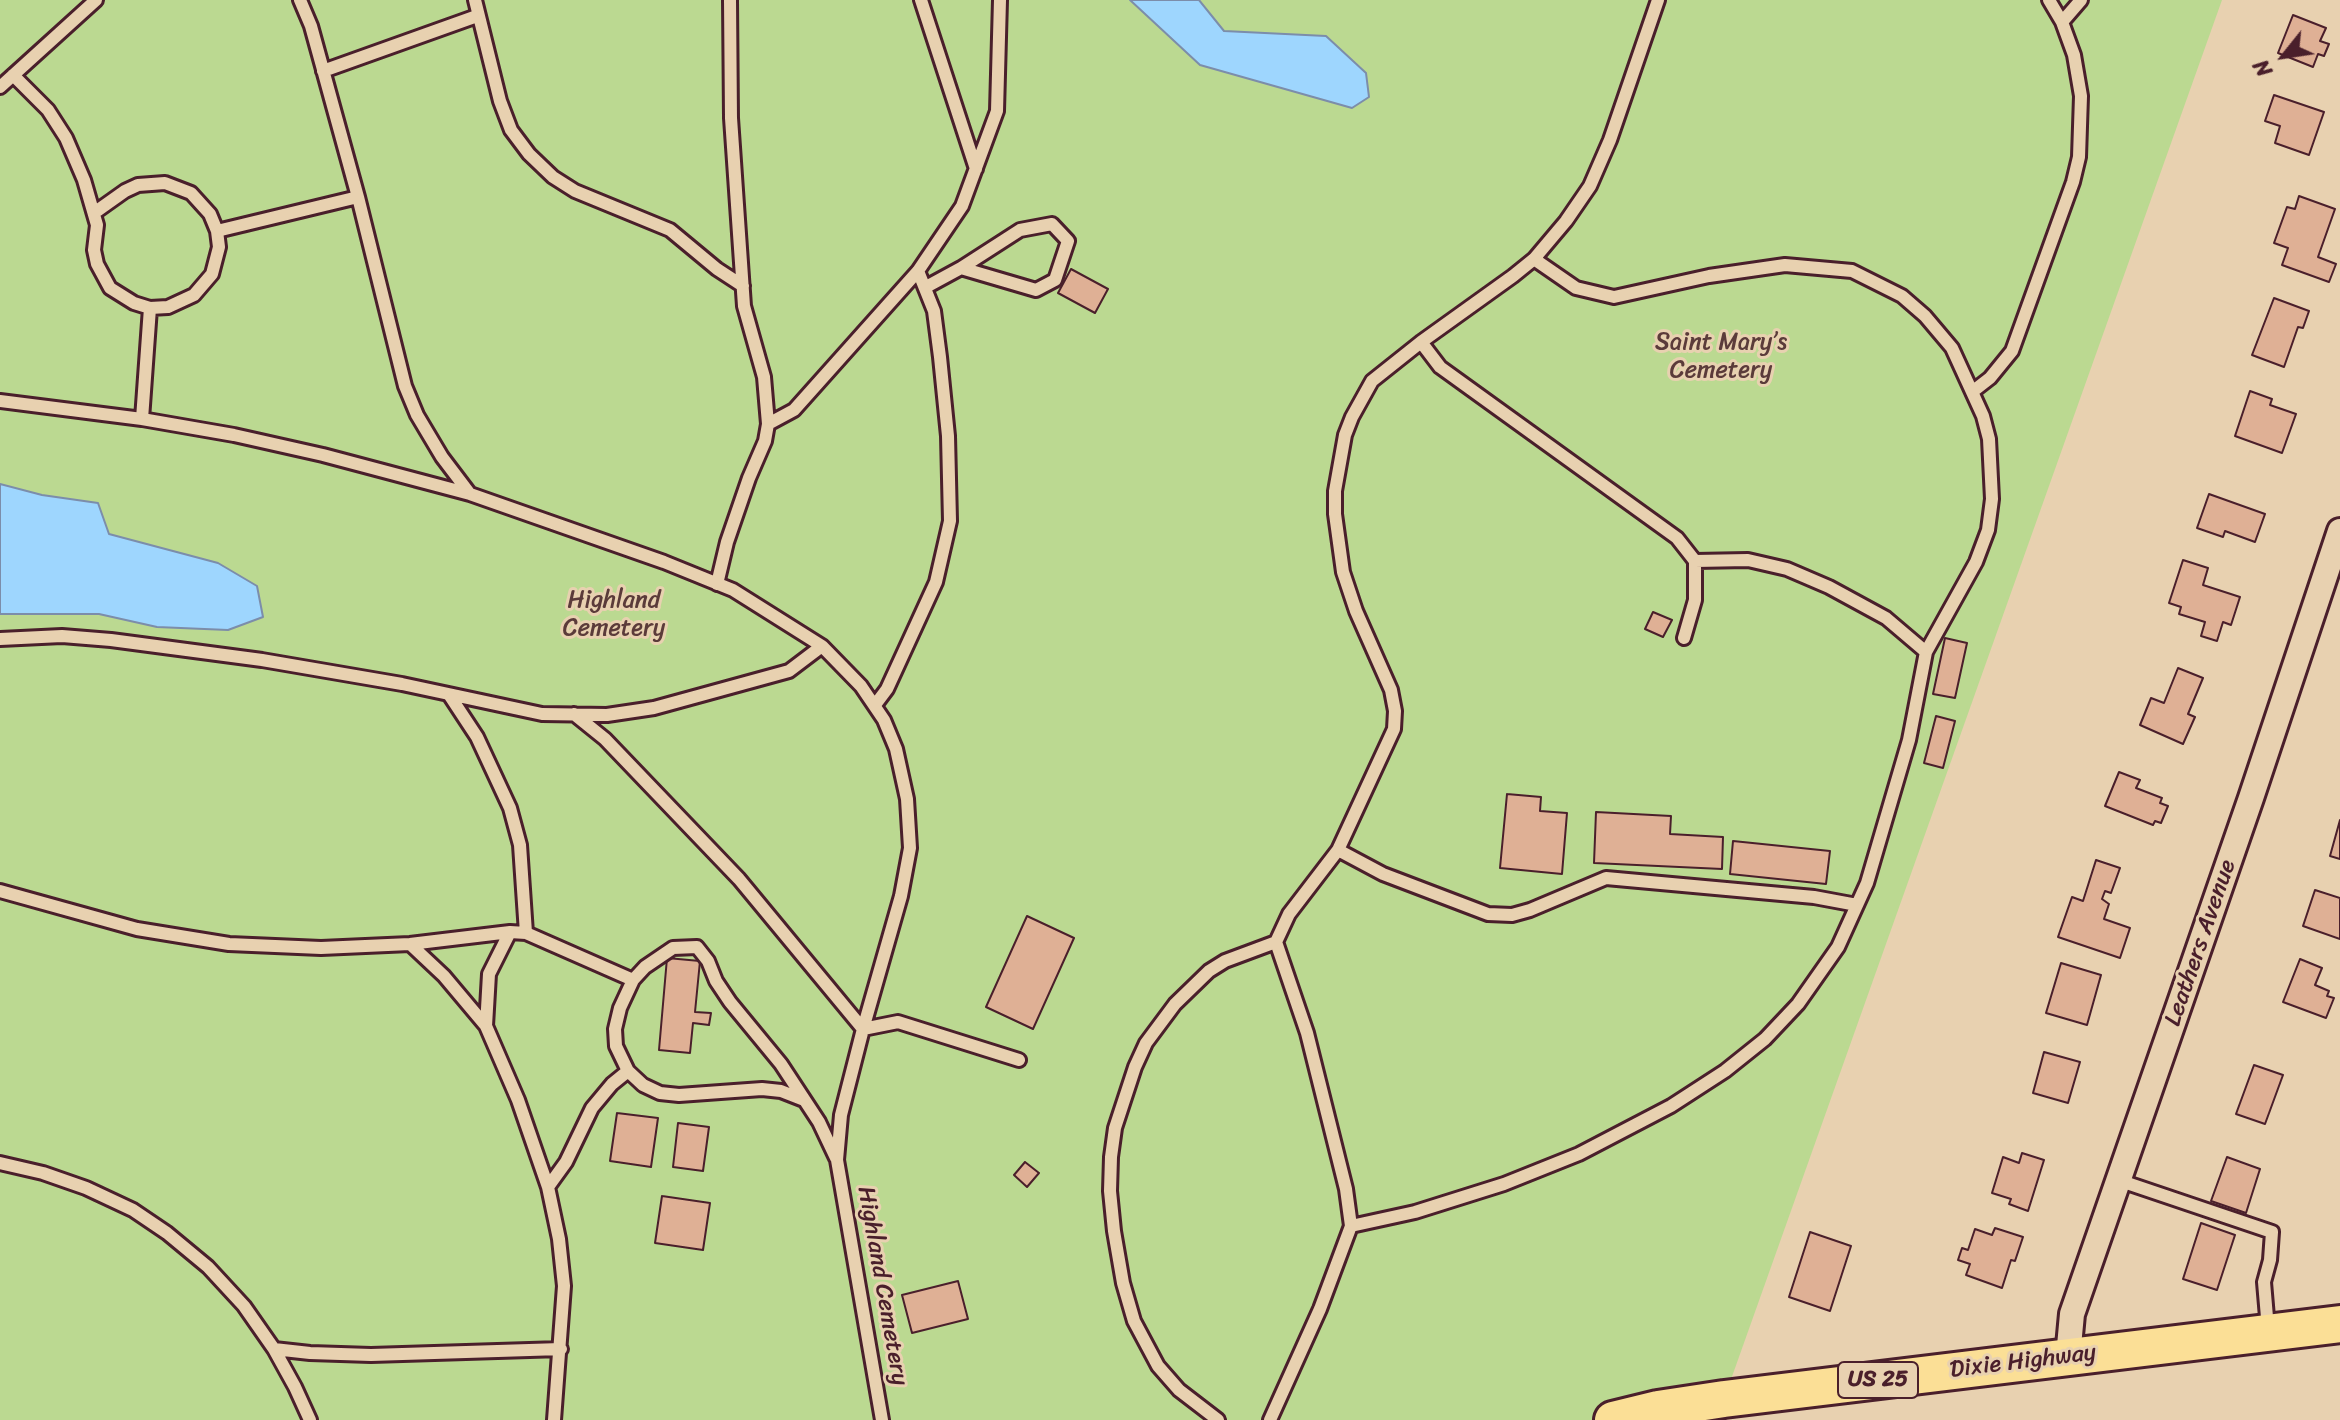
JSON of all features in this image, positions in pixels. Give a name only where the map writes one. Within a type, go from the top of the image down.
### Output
[{"type":"main road","name":"Dixie Highway","points":[[1613,1420],[1658,1409],[1722,1409],[2068,1357],[2340,1324]]},
{"type":"street","name":"Leathers Avenue","points":[[2068,1357],[2072,1314],[2340,531]]},
{"type":"lane","points":[[0,87],[96,0]]},
{"type":"lane","points":[[300,0],[311,26],[358,197],[405,386],[417,415],[442,457],[470,494]]},
{"type":"lane","points":[[475,0],[500,101],[511,130],[529,154],[553,177],[575,191],[670,230],[743,286]]},
{"type":"lane","points":[[717,584],[727,542],[765,441],[768,424],[764,377],[744,306],[731,118],[730,0]]},
{"type":"lane","points":[[921,0],[976,169]]},
{"type":"lane","points":[[768,424],[794,410],[918,271],[962,206],[997,111],[1000,0]]},
{"type":"lane","points":[[1270,1420],[1320,1309],[1351,1226],[1346,1189],[1307,1033],[1276,942],[1289,914],[1338,850],[1394,729],[1391,690],[1356,611],[1343,572],[1335,491],[1345,435],[1372,381],[1534,259],[1566,221],[1590,186],[1610,140],[1658,0]]},
{"type":"lane","points":[[1972,392],[1990,378],[2012,351],[2073,182],[2079,157],[2081,96],[2074,55],[2062,22],[2049,0]]},
{"type":"lane","points":[[2062,22],[2081,0]]},
{"type":"lane","points":[[323,71],[477,16]]},
{"type":"lane","points":[[13,75],[48,110],[66,138],[94,213],[97,225],[94,250],[102,277],[121,297],[150,308],[181,302],[204,286],[217,261],[217,231],[202,203],[191,193],[165,183],[138,185],[94,213]]},
{"type":"lane","points":[[217,231],[358,197]]},
{"type":"lane","points":[[926,287],[1020,230],[1052,224],[1068,241],[1055,280],[1036,290],[961,268]]},
{"type":"lane","points":[[1351,1226],[1415,1212],[1489,1189],[1579,1154],[1671,1106],[1725,1071],[1765,1039],[1798,1004],[1838,947],[1867,883],[1909,740],[1926,652],[1976,562],[1988,530],[1992,499],[1989,439],[1983,416],[1952,348],[1925,316],[1902,296],[1852,271],[1785,265],[1709,276],[1614,297],[1576,288],[1534,259]]},
{"type":"lane","points":[[875,705],[887,689],[936,582],[950,521],[946,410],[934,311],[918,271]]},
{"type":"lane","points":[[142,419],[150,308]]},
{"type":"lane","points":[[1421,342],[1440,367],[1677,538],[1695,561],[1695,600],[1684,638]]},
{"type":"lane","points":[[0,401],[142,419],[234,435],[308,451],[470,494],[664,562],[733,590],[822,646],[861,686],[884,720],[896,749],[907,799],[910,848],[901,896],[841,1115],[837,1160]]},
{"type":"lane","points":[[1695,561],[1748,560],[1787,569],[1829,587],[1886,618],[1926,652]]},
{"type":"lane","points":[[0,639],[62,636],[111,640],[262,660],[402,684],[542,714],[607,715],[654,708],[789,671],[822,646]]},
{"type":"lane","points":[[450,696],[477,737],[510,808],[520,845],[526,933]]},
{"type":"lane","points":[[574,714],[605,739],[739,879],[863,1029]]},
{"type":"lane","points":[[1338,850],[1383,874],[1488,914],[1512,915],[1530,910],[1606,878],[1772,892],[1857,905]]},
{"type":"lane","points":[[0,891],[137,929],[229,944],[321,948],[410,944],[510,932],[526,933],[633,980]]},
{"type":"lane","points":[[486,1026],[489,974],[510,932]]},
{"type":"lane","points":[[1218,1420],[1179,1390],[1158,1366],[1134,1321],[1123,1283],[1114,1231],[1111,1157],[1115,1128],[1135,1067],[1146,1043],[1175,1004],[1209,971],[1225,961],[1276,942]]},
{"type":"lane","points":[[410,944],[444,976],[486,1026],[518,1100],[548,1187],[559,1239],[564,1286],[554,1420]]},
{"type":"lane","points":[[804,1100],[781,1091],[762,1089],[679,1095],[660,1093],[643,1085],[628,1071],[616,1046],[615,1029],[620,1008],[633,980],[645,967],[673,948],[697,947],[730,1002],[781,1064],[819,1122],[837,1160]]},
{"type":"lane","points":[[863,1029],[898,1022],[1019,1060]]},
{"type":"lane","points":[[548,1187],[566,1162],[592,1108],[612,1084],[628,1071]]},
{"type":"lane","name":"Highland Cemetery","points":[[837,1160],[882,1420]]},
{"type":"lane","points":[[0,1163],[43,1173],[86,1188],[133,1210],[208,1267],[244,1306],[274,1349],[310,1420]]},
{"type":"lane","points":[[2118,1180],[2272,1232],[2270,1260],[2264,1282],[2268,1332]]},
{"type":"lane","points":[[274,1349],[371,1355],[561,1349]]},
{"type":"green space","name":"Highland Cemetery","points":[[0,0],[2222,0],[1724,1399],[1613,1420],[0,1420]]},
{"type":"water","points":[[1130,0],[1199,0],[1224,31],[1326,36],[1366,73],[1369,97],[1352,108],[1200,65]]},
{"type":"water","points":[[0,484],[42,495],[98,503],[109,534],[218,563],[257,586],[263,617],[228,630],[157,627],[99,614],[0,614]]},
{"type":"building","points":[[2293,15],[2326,28],[2320,41],[2329,44],[2324,56],[2318,54],[2313,67],[2278,53]]},
{"type":"building","points":[[2274,95],[2324,112],[2309,155],[2275,143],[2280,126],[2265,121]]},
{"type":"building","points":[[2299,196],[2335,209],[2318,257],[2336,264],[2329,282],[2282,265],[2288,248],[2274,243],[2287,207],[2295,209]]},
{"type":"building","points":[[1071,269],[1108,289],[1095,313],[1058,293]]},
{"type":"building","points":[[2274,298],[2309,311],[2303,328],[2298,327],[2284,367],[2252,355]]},
{"type":"building","points":[[2250,391],[2272,399],[2270,405],[2296,414],[2282,453],[2235,436]]},
{"type":"building","points":[[2209,494],[2265,514],[2255,542],[2225,531],[2223,537],[2197,528]]},
{"type":"building","points":[[2183,560],[2208,568],[2203,585],[2240,597],[2231,625],[2223,622],[2217,641],[2201,636],[2205,622],[2179,614],[2181,607],[2169,603]]},
{"type":"building","points":[[1653,612],[1672,620],[1663,637],[1645,629]]},
{"type":"building","points":[[1945,638],[1967,643],[1955,698],[1933,694]]},
{"type":"building","points":[[2178,668],[2203,678],[2188,714],[2195,717],[2183,744],[2140,725],[2151,698],[2164,703]]},
{"type":"building","points":[[1936,716],[1955,721],[1943,768],[1924,763]]},
{"type":"building","points":[[2119,772],[2140,780],[2136,788],[2162,798],[2160,803],[2168,806],[2161,823],[2155,821],[2153,825],[2105,806]]},
{"type":"building","points":[[1507,794],[1541,797],[1540,811],[1567,813],[1562,874],[1500,868]]},
{"type":"building","points":[[1596,812],[1671,816],[1670,834],[1723,837],[1722,869],[1594,863]]},
{"type":"building","points":[[2340,820],[2340,859],[2330,856]]},
{"type":"building","points":[[1733,841],[1830,851],[1826,884],[1730,874]]},
{"type":"building","points":[[2096,860],[2120,868],[2111,893],[2105,891],[2102,899],[2109,904],[2104,919],[2130,928],[2120,958],[2058,937],[2072,897],[2083,901]]},
{"type":"building","points":[[2315,890],[2340,898],[2340,939],[2303,926]]},
{"type":"building","points":[[1027,916],[1074,938],[1033,1029],[986,1007]]},
{"type":"building","points":[[667,958],[700,961],[695,1012],[711,1013],[709,1025],[693,1023],[690,1053],[659,1050]]},
{"type":"building","points":[[2300,959],[2322,968],[2315,985],[2329,991],[2327,996],[2334,998],[2326,1018],[2283,1002]]},
{"type":"building","points":[[2061,963],[2101,975],[2087,1025],[2046,1013]]},
{"type":"building","points":[[2044,1052],[2080,1062],[2068,1103],[2033,1093]]},
{"type":"building","points":[[2254,1065],[2283,1075],[2265,1124],[2236,1114]]},
{"type":"building","points":[[617,1113],[658,1118],[651,1167],[610,1161]]},
{"type":"building","points":[[678,1123],[709,1127],[703,1171],[673,1167]]},
{"type":"building","points":[[2022,1153],[2044,1160],[2028,1211],[2009,1204],[2011,1199],[1992,1193],[2003,1157],[2019,1163]]},
{"type":"building","points":[[2227,1157],[2260,1169],[2246,1213],[2211,1201]]},
{"type":"building","points":[[1025,1162],[1039,1173],[1027,1187],[1014,1175]]},
{"type":"building","points":[[662,1196],[710,1203],[703,1250],[655,1243]]},
{"type":"building","points":[[2201,1223],[2235,1235],[2217,1290],[2183,1279]]},
{"type":"building","points":[[1995,1228],[2023,1237],[2002,1288],[1966,1275],[1970,1264],[1958,1260],[1962,1248],[1968,1250],[1975,1229],[1992,1235]]},
{"type":"building","points":[[1810,1232],[1851,1246],[1830,1311],[1789,1297]]},
{"type":"building","points":[[958,1281],[968,1319],[912,1333],[902,1295]]},
{"type":"park label","name":"Saint Mary’s Cemetery","points":[[1721,357]]}]
